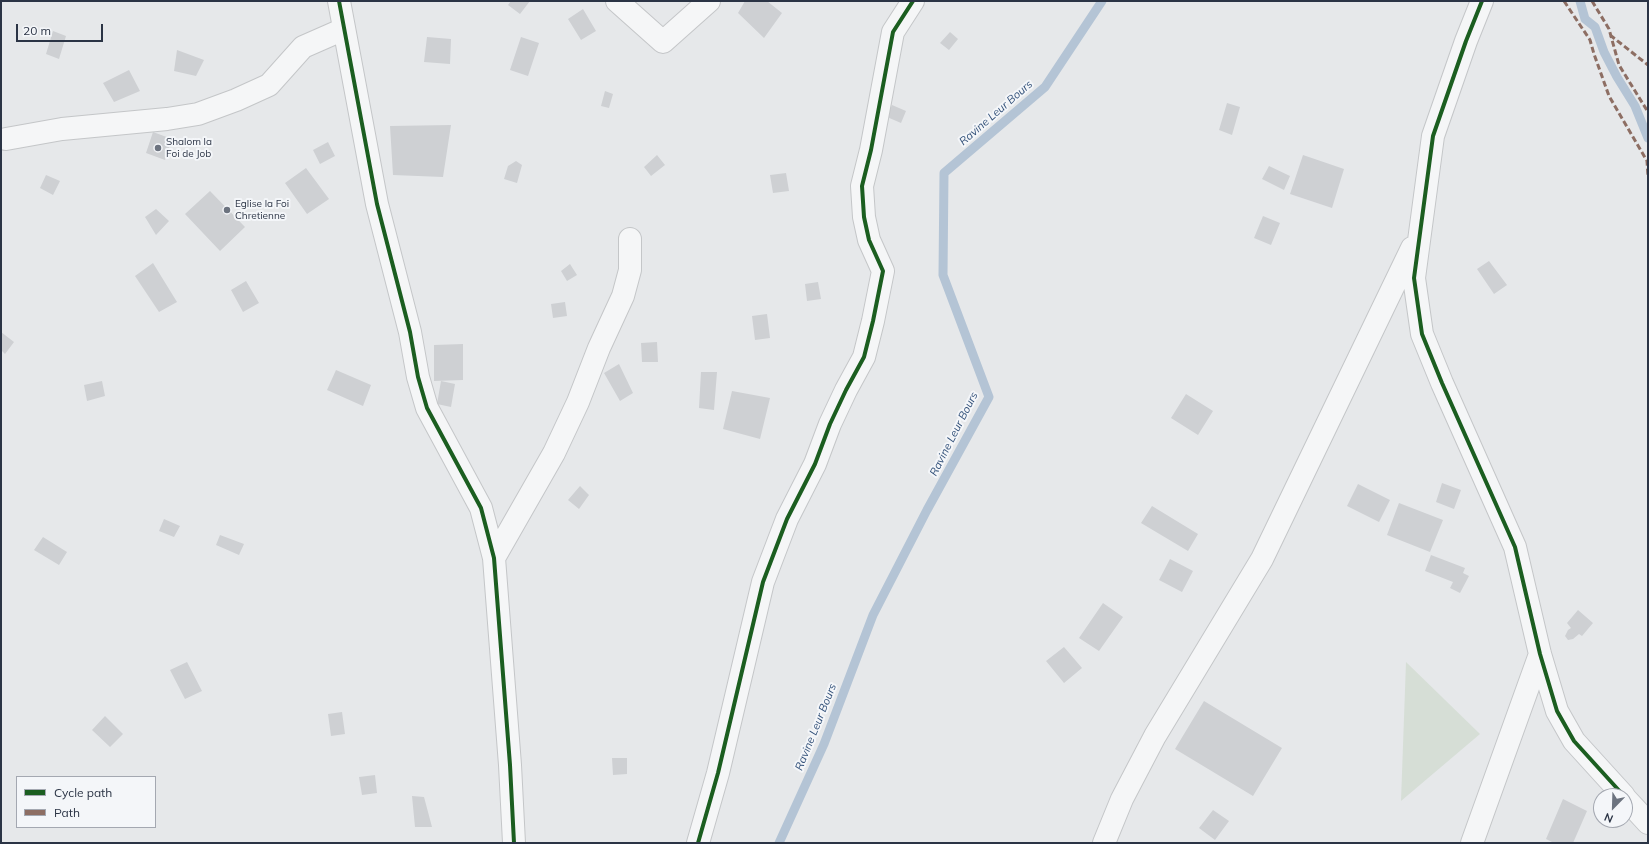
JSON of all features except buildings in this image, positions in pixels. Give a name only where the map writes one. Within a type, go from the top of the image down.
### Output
[{"type":"street","points":[[339,1],[377,204],[410,332],[418,377],[427,408],[481,508],[494,558],[510,765],[514,843]]},
{"type":"street","points":[[616,1],[663,42],[709,1]]},
{"type":"street","points":[[698,843],[718,773],[763,582],[787,519],[815,464],[830,424],[846,390],[864,357],[883,271],[869,240],[864,217],[862,186],[872,150],[893,32],[913,1]]},
{"type":"street","points":[[1482,1],[1466,40],[1433,136],[1414,278],[1422,334],[1515,548],[1540,654],[1557,711],[1574,742],[1616,788]]},
{"type":"street","points":[[6,139],[68,128],[167,119],[198,114],[236,100],[269,85],[303,47],[344,28]]},
{"type":"street","points":[[1104,843],[1122,799],[1155,736],[1262,559],[1421,229]]},
{"type":"street","points":[[494,558],[554,454],[578,402],[599,348],[623,296],[630,270],[630,239]]},
{"type":"street","points":[[1472,843],[1540,654]]},
{"type":"street","points":[[1633,807],[1648,823]]},
{"type":"shaded area","points":[[1406,662],[1480,734],[1401,801]]},
{"type":"waterway","name":"Ravine Leur Bours","points":[[779,843],[824,744],[873,615],[927,510],[989,397],[943,275],[944,173],[1045,87],[1102,1]]},
{"type":"waterway","points":[[1580,1],[1585,19],[1595,27],[1604,52],[1635,106],[1648,138]]},
{"type":"marked path","points":[[1564,1],[1590,40],[1609,96],[1647,161],[1648,176]]},
{"type":"marked path","points":[[1592,1],[1609,29],[1619,65],[1648,112]]},
{"type":"marked path","points":[[1610,35],[1648,65]]},
{"type":"cycle path","points":[[339,1],[377,204],[410,332],[418,377],[427,408],[481,508],[494,558],[510,765],[514,843]]},
{"type":"cycle path","points":[[698,843],[718,773],[763,582],[787,519],[815,464],[830,424],[846,390],[864,357],[883,271],[869,240],[864,217],[862,186],[871,150],[893,32],[913,1]]},
{"type":"cycle path","points":[[1482,1],[1466,41],[1433,136],[1414,278],[1422,334],[1442,383],[1515,547],[1540,654],[1557,711],[1574,741],[1617,788]]},
{"type":"place","name":"Shalom la Foi de Job","points":[[158,148]]},
{"type":"place","name":"Eglise la Foi Chretienne","points":[[227,210]]}]
